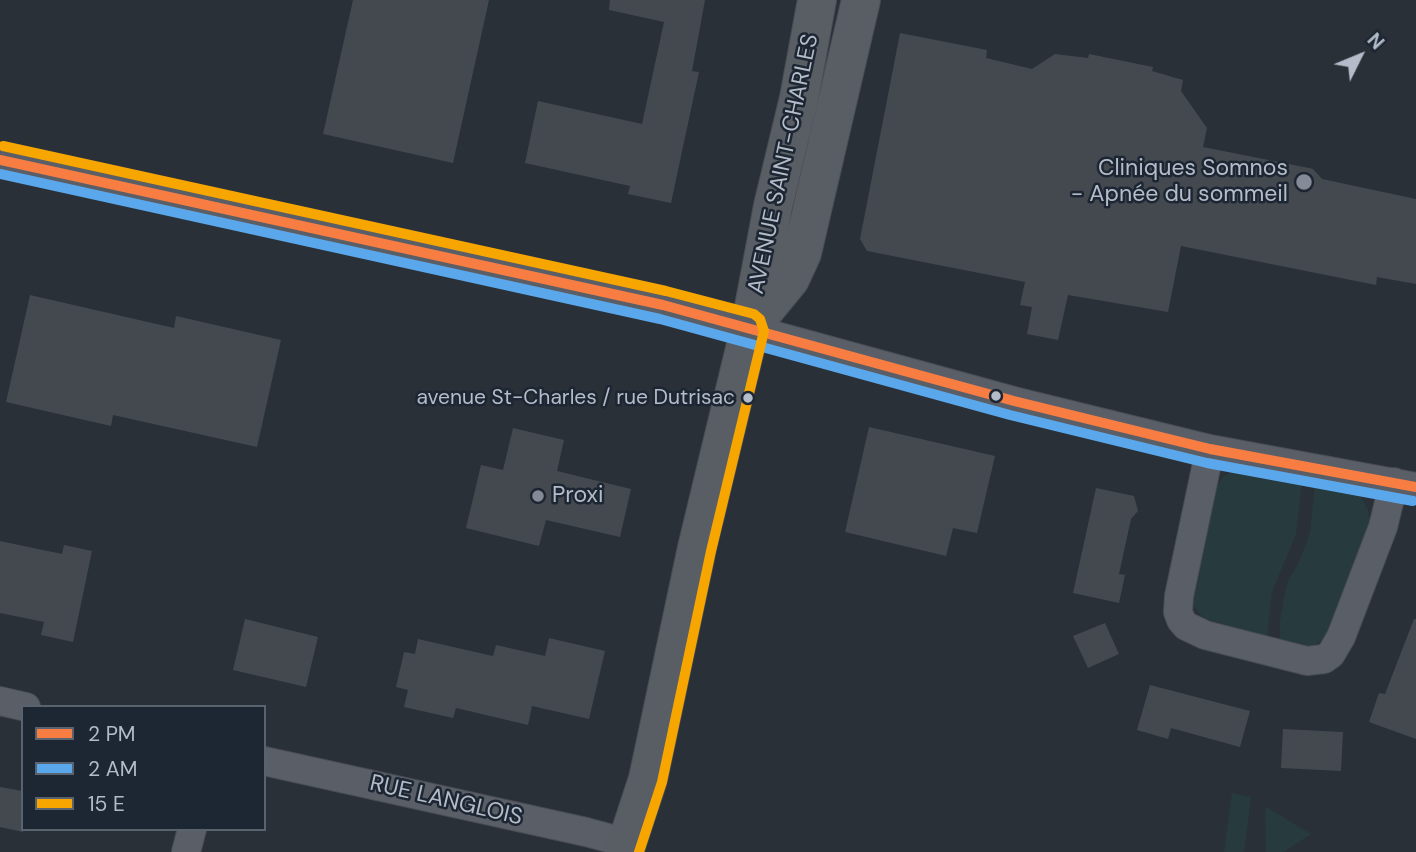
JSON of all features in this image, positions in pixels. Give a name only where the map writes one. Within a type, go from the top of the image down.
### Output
[{"type":"street","name":"AVENUE SAINT-CHARLES","points":[[625,848],[648,779],[697,548],[750,328],[817,0]]},
{"type":"street","name":"AVENUE SAINT-CHARLES","points":[[750,328],[797,267],[861,0]]},
{"type":"street","points":[[0,160],[663,305],[1014,401],[1210,449],[1405,485],[1383,527],[1341,638],[1331,654],[1324,659],[1307,661],[1205,635],[1186,626],[1181,620],[1178,612],[1179,596],[1210,449]]},
{"type":"street","points":[[0,701],[21,706]]},
{"type":"street","name":"RUE LANGLOIS","points":[[266,761],[594,834],[625,848]]},
{"type":"street","points":[[186,852],[191,831]]},
{"type":"green space","points":[[1247,471],[1302,481],[1296,534],[1272,592],[1267,637],[1203,618],[1193,605],[1214,490],[1223,477]]},
{"type":"green space","points":[[1315,483],[1351,491],[1360,496],[1368,510],[1370,521],[1329,633],[1316,645],[1308,647],[1280,640],[1280,620],[1287,583],[1299,562],[1310,533]]},
{"type":"green space","points":[[1232,793],[1251,797],[1244,852],[1224,852]]},
{"type":"green space","points":[[1265,806],[1311,834],[1284,852],[1266,852]]},
{"type":"building","points":[[353,0],[489,0],[453,163],[323,134]]},
{"type":"building","points":[[610,0],[705,0],[692,71],[699,72],[671,203],[628,194],[630,186],[525,163],[538,101],[642,124],[664,22],[609,10]]},
{"type":"building","points":[[900,33],[987,50],[986,58],[1032,69],[1055,54],[1088,58],[1089,54],[1153,67],[1152,71],[1183,80],[1181,91],[1207,128],[1203,147],[1309,168],[1322,179],[1416,199],[1416,284],[1377,277],[1376,285],[1181,246],[1168,312],[1068,295],[1058,340],[1027,334],[1032,307],[1020,305],[1025,282],[867,251],[860,239]]},
{"type":"building","points":[[30,295],[174,328],[176,316],[281,340],[257,447],[113,415],[111,426],[6,402]]},
{"type":"building","points":[[869,427],[995,456],[977,533],[953,528],[946,556],[845,532]]},
{"type":"building","points":[[513,428],[564,440],[557,471],[631,489],[620,537],[546,520],[539,546],[466,528],[481,465],[503,470]]},
{"type":"building","points":[[1096,488],[1134,496],[1138,511],[1131,519],[1119,574],[1125,575],[1119,603],[1073,593]]},
{"type":"building","points":[[0,541],[62,554],[64,545],[92,551],[73,642],[41,635],[44,622],[0,613]]},
{"type":"building","points":[[245,619],[318,637],[306,687],[233,670]]},
{"type":"building","points":[[1414,619],[1416,739],[1369,722],[1379,693],[1385,694]]},
{"type":"building","points":[[1105,623],[1119,654],[1088,668],[1073,636]]},
{"type":"building","points":[[549,638],[605,651],[589,719],[532,706],[528,725],[456,708],[453,718],[404,707],[408,690],[396,687],[404,652],[415,654],[418,639],[493,656],[496,645],[545,656]]},
{"type":"building","points":[[1150,685],[1250,711],[1240,747],[1171,728],[1168,739],[1137,730]]},
{"type":"building","points":[[1283,729],[1343,732],[1341,771],[1281,768]]},
{"type":"building","points":[[0,787],[21,791],[23,832],[0,827]]},
{"type":"transit line","points":[[3,146],[666,291],[754,314],[760,319],[764,331],[711,551],[662,782],[639,852]]},
{"type":"transit line","points":[[0,160],[663,305],[1014,401],[1210,449],[1416,487]]},
{"type":"transit line","points":[[0,174],[660,319],[1010,415],[1207,463],[1413,501]]},
{"type":"place","name":"Cliniques Somnos - Apnée du sommeil","points":[[1304,182]]},
{"type":"place","name":"avenue St-Charles / rue Dutrisac","points":[[748,398]]},
{"type":"place","name":"Proxi","points":[[538,496]]}]
